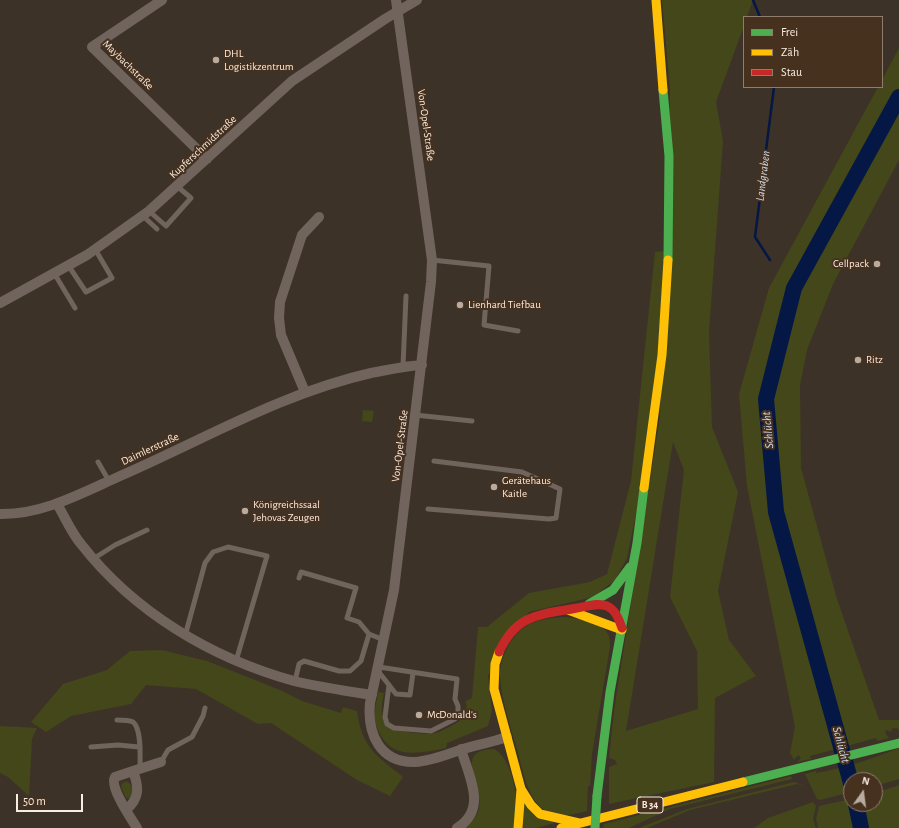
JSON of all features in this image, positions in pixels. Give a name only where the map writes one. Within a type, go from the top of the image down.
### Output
[{"type":"main road","points":[[595,828],[597,796],[610,692],[634,562],[662,355],[668,252],[669,156],[656,0]]},
{"type":"main road","points":[[579,823],[540,814],[531,805],[521,789],[494,689],[493,675],[496,658],[504,641],[514,628],[529,618],[552,611],[568,610],[586,605],[609,595],[617,587],[634,562]]},
{"type":"main road","points":[[586,605],[609,607],[618,614],[622,630]]},
{"type":"main road","points":[[568,610],[622,630]]},
{"type":"main road","name":"B 34","points":[[561,828],[899,743]]},
{"type":"main road","points":[[518,828],[521,789]]},
{"type":"street","name":"Maybachstraße","points":[[162,0],[92,47],[207,159]]},
{"type":"street","name":"Von-Opel-Straße","points":[[396,0],[432,260],[422,365],[394,590],[372,696],[369,716],[370,729],[380,747],[390,755],[402,760],[415,762],[507,737]]},
{"type":"street","name":"Kupferschmidstraße","points":[[0,303],[95,249],[146,214],[178,187],[292,81],[398,11],[418,0]]},
{"type":"street","points":[[305,392],[282,335],[278,318],[280,302],[302,235],[319,217]]},
{"type":"street","name":"Daimlerstraße","points":[[0,514],[11,514],[57,504],[109,481],[159,454],[305,392],[356,377],[403,366],[422,365]]},
{"type":"street","points":[[57,504],[80,543],[116,584],[163,621],[185,636],[236,661],[295,681],[372,696]]},
{"type":"street","points":[[457,828],[469,817],[475,808],[473,791],[461,750]]},
{"type":"street","points":[[137,828],[113,785],[113,781],[115,777],[161,762]]},
{"type":"street","points":[[126,810],[133,804],[138,790],[137,770]]},
{"type":"lane","points":[[146,214],[166,226],[191,198],[178,187]]},
{"type":"lane","points":[[146,214],[157,229]]},
{"type":"lane","points":[[68,265],[86,292],[112,278],[95,249]]},
{"type":"lane","points":[[432,260],[489,266],[484,325],[518,331]]},
{"type":"lane","points":[[54,273],[75,308]]},
{"type":"lane","points":[[403,366],[406,296]]},
{"type":"lane","points":[[415,415],[472,421]]},
{"type":"lane","points":[[428,509],[549,519],[556,518],[560,489],[522,472],[434,461]]},
{"type":"lane","points":[[98,462],[109,481]]},
{"type":"lane","points":[[93,559],[115,545],[147,530]]},
{"type":"lane","points":[[185,636],[205,563],[213,552],[228,547],[267,556],[236,661]]},
{"type":"lane","points":[[299,578],[301,572],[356,588],[347,618],[359,622],[369,634],[384,640]]},
{"type":"lane","points":[[295,681],[299,664],[304,660],[339,671],[350,671],[361,661],[369,634]]},
{"type":"lane","points":[[378,669],[396,694],[410,695],[413,673]]},
{"type":"lane","points":[[378,669],[457,679],[455,699],[458,706],[458,714],[455,719],[431,731],[394,728],[387,724],[385,717],[389,685]]},
{"type":"lane","points":[[161,762],[168,750],[192,737],[203,716],[205,708]]},
{"type":"lane","points":[[117,720],[132,721],[137,726],[139,747],[137,770]]},
{"type":"lane","points":[[91,747],[118,745],[139,747]]},
{"type":"green space","points":[[662,0],[753,0],[747,16],[743,16],[743,29],[716,102],[723,141],[709,332],[712,427],[738,492],[718,591],[729,640],[756,676],[715,698],[714,782],[609,804],[609,767],[617,764],[615,760],[609,758],[614,711],[660,416],[670,90]],"holes":[[[673,442],[684,470],[670,597],[697,651],[698,709],[626,731]]]},
{"type":"green space","points":[[899,48],[899,160],[833,284],[807,350],[800,385],[801,468],[837,599],[879,720],[899,720],[899,730],[896,728],[891,729],[892,732],[886,730],[885,733],[889,738],[877,741],[876,738],[810,756],[811,759],[797,762],[801,758],[798,755],[794,760],[790,753],[795,727],[747,486],[739,394],[769,288],[877,88],[883,88],[883,78]]},
{"type":"green space","points":[[664,251],[658,355],[637,509],[627,558],[615,580],[593,597],[529,612],[488,676],[492,711],[488,726],[447,743],[446,748],[427,752],[409,753],[392,748],[386,742],[376,724],[375,710],[378,692],[384,693],[382,710],[383,718],[387,727],[406,732],[428,734],[439,732],[457,723],[466,713],[466,701],[472,698],[478,627],[487,627],[529,593],[590,582],[607,574],[631,481],[655,252]]},
{"type":"green space","points":[[363,410],[374,411],[372,422],[362,421]]},
{"type":"green space","points":[[563,617],[588,621],[600,626],[608,634],[610,639],[610,647],[592,754],[587,811],[556,815],[546,811],[540,806],[530,792],[507,713],[500,670],[506,649],[520,631],[538,621]]},
{"type":"green space","points":[[162,650],[207,661],[280,690],[302,701],[341,713],[343,707],[357,711],[362,734],[372,750],[385,763],[403,777],[390,796],[357,780],[271,723],[258,724],[196,689],[146,685],[131,704],[71,716],[46,732],[31,722],[63,684],[107,670],[130,651]]},
{"type":"green space","points":[[0,726],[37,728],[32,739],[29,796],[8,777],[0,773]]},
{"type":"green space","points":[[899,748],[899,779],[883,784],[883,772],[843,772],[843,794],[820,800],[817,799],[805,774],[816,771],[816,773],[827,771],[869,759]]},
{"type":"green space","points":[[494,749],[500,753],[504,759],[514,782],[517,806],[514,828],[464,828],[473,820],[479,808],[480,799],[472,762],[474,756],[481,751]]},
{"type":"green space","points":[[791,776],[792,779],[670,809],[629,828],[603,828],[604,824]]},
{"type":"green space","points":[[127,781],[131,785],[132,789],[130,798],[126,798],[121,787],[122,783]]},
{"type":"green space","points":[[794,782],[805,786],[797,784],[690,810],[647,828],[639,828],[687,809]]},
{"type":"green space","points":[[899,785],[899,828],[818,828],[816,819],[819,806],[843,801],[843,812],[883,812],[883,790]]},
{"type":"green space","points":[[524,801],[555,823],[536,828],[523,828]]},
{"type":"green space","points":[[813,802],[816,806],[813,819],[816,828],[754,828],[768,818]]},
{"type":"waterway","name":"Landgraben","points":[[753,0],[760,16]]},
{"type":"waterway","name":"Landgraben","points":[[770,260],[755,237],[774,88]]},
{"type":"waterway","name":"Schlücht","points":[[848,772],[776,512],[766,399],[794,288],[899,97]]},
{"type":"waterway","name":"Schlücht","points":[[858,812],[861,828]]},
{"type":"traffic: fast","points":[[663,90],[669,156],[668,260]]},
{"type":"traffic: fast","points":[[597,796],[610,692],[637,543],[644,488]]},
{"type":"traffic: fast","points":[[589,604],[613,590],[630,567]]},
{"type":"traffic: fast","points":[[743,782],[899,743]]},
{"type":"traffic: fast","points":[[595,828],[597,796]]},
{"type":"traffic: slow","points":[[656,0],[663,90]]},
{"type":"traffic: slow","points":[[644,488],[662,355],[668,260]]},
{"type":"traffic: slow","points":[[568,610],[622,630]]},
{"type":"traffic: slow","points":[[499,652],[495,664],[494,689],[521,789],[531,805],[540,814],[579,823]]},
{"type":"traffic: slow","points":[[561,828],[743,782]]},
{"type":"traffic: slow","points":[[518,828],[521,789]]},
{"type":"traffic: jam","points":[[499,652],[506,639],[522,623],[531,618],[552,612],[599,604],[607,606],[615,613],[622,628]]},
{"type":"place","name":"DHL Logistikzentrum","points":[[216,60]]},
{"type":"place","name":"Cellpack","points":[[877,264]]},
{"type":"place","name":"Lienhard Tiefbau","points":[[460,305]]},
{"type":"place","name":"Ritz","points":[[858,360]]},
{"type":"place","name":"Gerätehaus Kaitle","points":[[494,487]]},
{"type":"place","name":"Königreichssaal Jehovas Zeugen","points":[[245,511]]},
{"type":"place","name":"McDonald's","points":[[419,715]]}]
